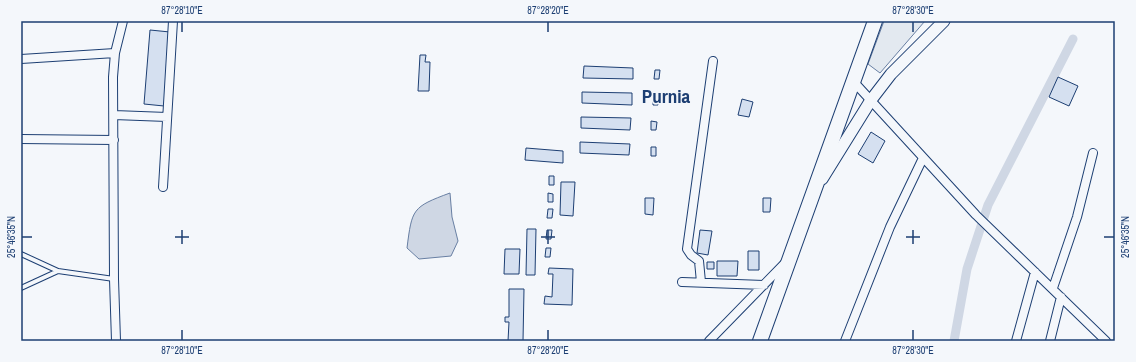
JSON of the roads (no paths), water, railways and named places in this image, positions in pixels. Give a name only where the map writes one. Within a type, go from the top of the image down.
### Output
[{"type":"highway","points":[[760,341],[875,21]]},
{"type":"street","points":[[116,341],[114,279],[115,53],[123,21]]},
{"type":"street","points":[[163,187],[173,21]]},
{"type":"street","points":[[814,193],[871,100],[891,74],[944,21]]},
{"type":"street","points":[[21,59],[115,53]]},
{"type":"street","points":[[701,282],[699,261],[691,255],[688,249],[713,61]]},
{"type":"street","points":[[854,81],[976,215],[1106,341]]},
{"type":"street","points":[[114,115],[167,117]]},
{"type":"street","points":[[21,139],[114,140]]},
{"type":"street","points":[[1053,288],[1077,217],[1093,153]]},
{"type":"street","points":[[845,341],[890,227],[923,158]]},
{"type":"street","points":[[709,341],[788,260]]},
{"type":"street","points":[[1016,341],[1035,272]]},
{"type":"street","points":[[682,282],[764,285]]},
{"type":"street","points":[[1050,341],[1061,297]]},
{"type":"lane","points":[[21,254],[58,271],[114,279]]},
{"type":"lane","points":[[21,288],[58,271]]},
{"type":"waterway","points":[[954,341],[967,269],[988,205],[1073,39]]},
{"type":"district","name":"Purnia","points":[[666,96]]}]
